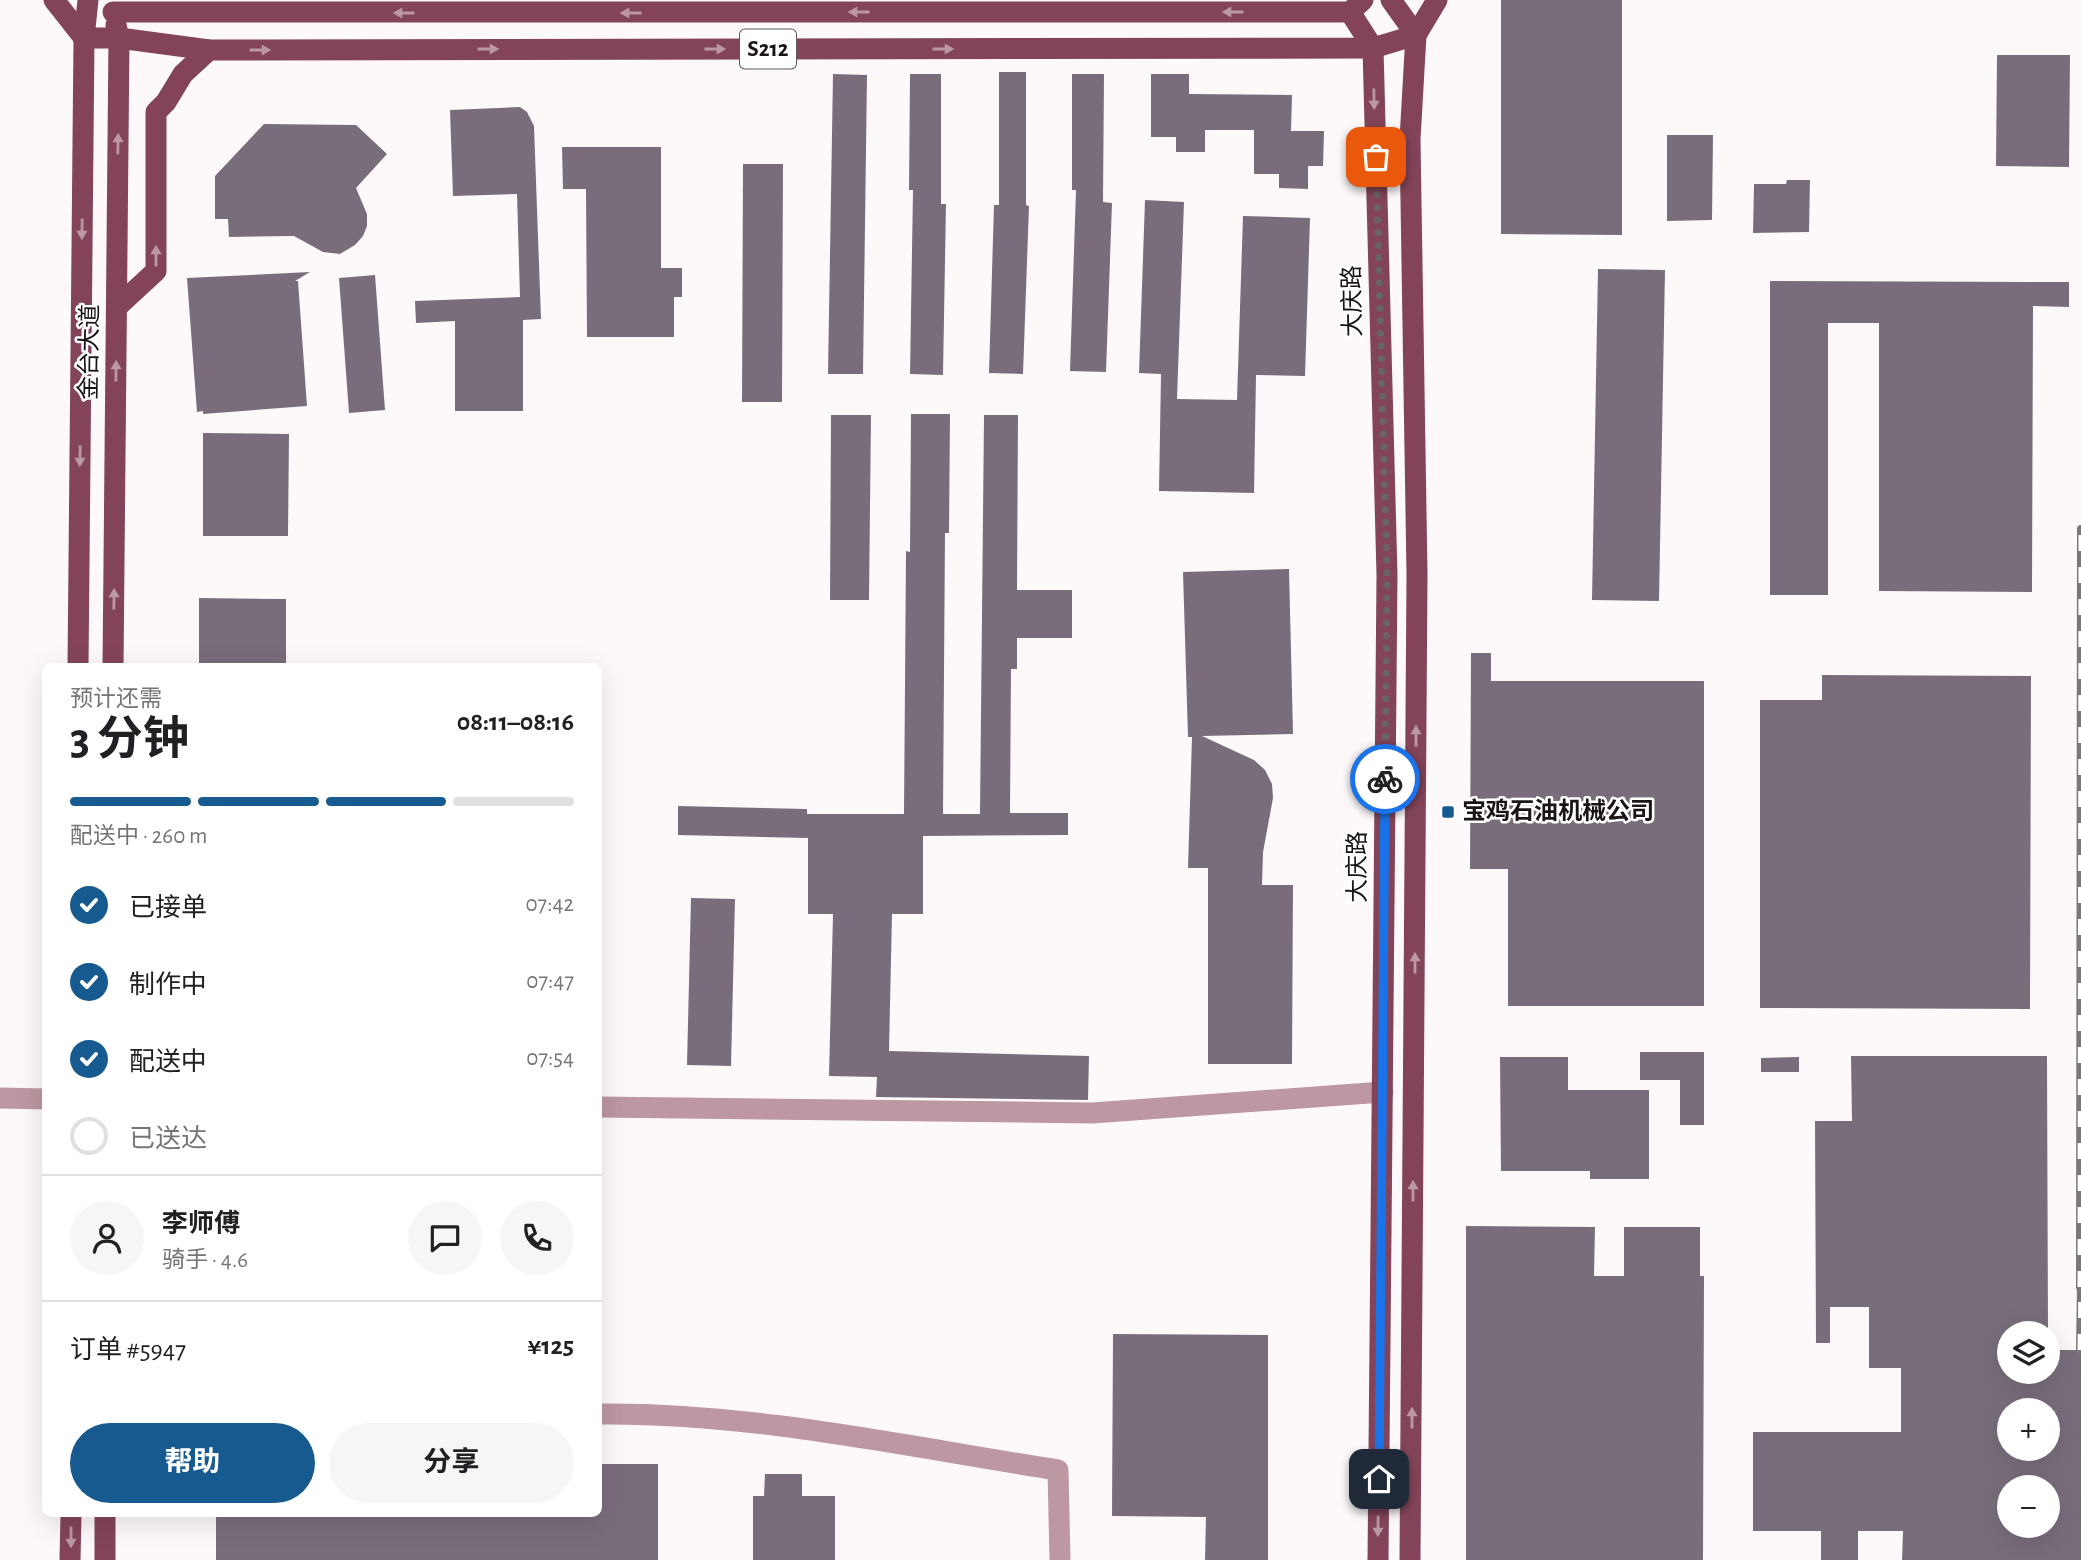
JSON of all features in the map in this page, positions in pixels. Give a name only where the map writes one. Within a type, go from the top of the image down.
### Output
[{"type":"main road","points":[[54,0],[84,38]]},
{"type":"main road","name":"金台大道","points":[[78,663],[84,38],[88,0]]},
{"type":"main road","points":[[1391,0],[1416,35]]},
{"type":"main road","points":[[1410,1560],[1418,575],[1410,139],[1416,35],[1437,0]]},
{"type":"main road","name":"金台大道","points":[[111,4],[119,38],[113,663]]},
{"type":"main road","name":"S212","points":[[111,4],[1357,6]]},
{"type":"main road","points":[[1357,6],[1373,48]]},
{"type":"main road","name":"S212","points":[[84,38],[119,38],[209,50],[1373,48],[1416,35]]},
{"type":"main road","name":"大庆路","points":[[1373,48],[1387,575],[1378,1560]]},
{"type":"main road","points":[[117,307],[156,271],[156,112],[166,103],[183,74],[209,50]]},
{"type":"main road","points":[[70,1560],[71,1517]]},
{"type":"main road","points":[[105,1560],[106,1517]]},
{"type":"street","points":[[602,1107],[1092,1114],[1383,1092]]},
{"type":"street","points":[[0,1098],[42,1099]]},
{"type":"street","points":[[602,1414],[768,1425],[1058,1470],[1060,1560]]},
{"type":"building","points":[[1501,0],[1622,0],[1622,235],[1501,234]]},
{"type":"building","points":[[1997,55],[2070,55],[2069,167],[1996,166]]},
{"type":"building","points":[[999,72],[1026,72],[1026,205],[1029,206],[1023,374],[989,373],[994,205],[999,205]]},
{"type":"building","points":[[833,74],[867,75],[863,374],[828,374]]},
{"type":"building","points":[[910,74],[941,74],[941,204],[946,204],[943,375],[910,374],[913,190],[909,190]]},
{"type":"building","points":[[1072,74],[1104,74],[1103,202],[1112,203],[1106,372],[1070,371],[1076,190],[1072,190]]},
{"type":"building","points":[[1151,74],[1189,74],[1189,94],[1292,95],[1291,131],[1324,131],[1323,166],[1308,166],[1308,189],[1279,188],[1279,174],[1254,174],[1254,130],[1205,130],[1205,152],[1176,152],[1176,137],[1151,137]]},
{"type":"building","points":[[520,107],[527,112],[534,126],[541,319],[523,320],[523,411],[455,411],[455,321],[416,323],[415,301],[520,297],[517,194],[453,196],[450,110]]},
{"type":"building","points":[[264,124],[356,125],[387,154],[356,188],[367,214],[367,226],[355,245],[340,254],[323,252],[294,236],[229,237],[228,219],[215,219],[215,176]]},
{"type":"building","points":[[1667,135],[1713,135],[1712,220],[1667,221]]},
{"type":"building","points":[[562,147],[661,147],[661,268],[682,268],[682,297],[674,297],[674,337],[587,337],[586,189],[563,189]]},
{"type":"building","points":[[743,164],[783,164],[782,402],[742,402]]},
{"type":"building","points":[[1787,180],[1810,180],[1809,232],[1753,233],[1754,184],[1786,184]]},
{"type":"building","points":[[1145,200],[1184,202],[1177,399],[1237,400],[1243,216],[1310,218],[1305,376],[1256,375],[1254,493],[1159,491],[1161,374],[1139,373]]},
{"type":"building","points":[[1598,269],[1665,270],[1659,601],[1592,600]]},
{"type":"building","points":[[310,272],[295,281],[298,281],[307,406],[203,414],[203,411],[197,412],[187,278]]},
{"type":"building","points":[[375,275],[385,410],[349,413],[339,278]]},
{"type":"building","points":[[1770,281],[2069,282],[2069,307],[2033,306],[2032,592],[1879,591],[1879,323],[1828,323],[1828,595],[1770,595]]},
{"type":"building","points":[[911,414],[950,414],[949,533],[945,533],[943,814],[980,814],[984,415],[1018,415],[1017,590],[1072,590],[1072,638],[1017,638],[1017,669],[1011,669],[1010,813],[1068,813],[1068,835],[923,836],[923,914],[892,914],[889,1051],[1089,1056],[1088,1100],[876,1097],[877,1077],[829,1076],[833,914],[808,914],[808,838],[678,835],[678,806],[807,809],[807,814],[904,814],[906,551],[910,552]]},
{"type":"building","points":[[831,415],[871,415],[869,600],[830,600]]},
{"type":"building","points":[[203,433],[289,434],[288,536],[203,536]]},
{"type":"building","points":[[1289,569],[1293,734],[1202,736],[1254,760],[1265,770],[1272,784],[1273,798],[1263,852],[1262,885],[1293,885],[1292,1064],[1208,1064],[1208,868],[1188,868],[1192,737],[1188,737],[1183,572]]},
{"type":"building","points":[[199,598],[286,599],[286,663],[199,663]]},
{"type":"building","points":[[1471,653],[1491,653],[1491,681],[1704,681],[1704,1006],[1508,1006],[1508,869],[1470,869]]},
{"type":"building","points":[[1822,675],[2031,676],[2030,1009],[1760,1008],[1760,700],[1822,700]]},
{"type":"building","points":[[691,898],[735,899],[731,1066],[687,1065]]},
{"type":"building","points":[[1640,1052],[1704,1052],[1704,1125],[1680,1125],[1680,1080],[1640,1080]]},
{"type":"building","points":[[1851,1056],[2047,1056],[2048,1321],[1997,1321],[1997,1384],[2060,1384],[2060,1350],[2081,1350],[2081,1560],[1902,1560],[1903,1531],[1858,1531],[1858,1560],[1821,1560],[1821,1531],[1753,1531],[1753,1432],[1901,1432],[1901,1368],[1869,1368],[1869,1307],[1830,1307],[1830,1343],[1816,1343],[1815,1121],[1852,1121]]},
{"type":"building","points":[[1500,1057],[1568,1057],[1568,1090],[1649,1090],[1649,1179],[1590,1179],[1590,1171],[1501,1171]]},
{"type":"building","points":[[1799,1057],[1799,1072],[1761,1072],[1761,1058]]},
{"type":"building","points":[[1466,1226],[1595,1227],[1594,1276],[1624,1276],[1624,1227],[1700,1227],[1700,1276],[1704,1276],[1703,1560],[1466,1560]]},
{"type":"building","points":[[1113,1334],[1268,1335],[1268,1560],[1205,1560],[1206,1517],[1112,1516]]},
{"type":"building","points":[[602,1464],[658,1464],[658,1560],[216,1560],[216,1517],[602,1517]]},
{"type":"building","points":[[765,1474],[802,1474],[802,1496],[835,1496],[835,1560],[753,1560],[753,1496],[764,1496]]},
{"type":"railway","points":[[2080,1287],[2081,529]]},
{"type":"railway","points":[[2080,1350],[2081,1283]]},
{"type":"way so far","points":[[1376,157],[1387,575],[1385,779]]},
{"type":"place","name":"宝鸡石油机械公司","points":[[1448,812]]},
{"type":"route","points":[[1379,1479],[1385,779]]}]
